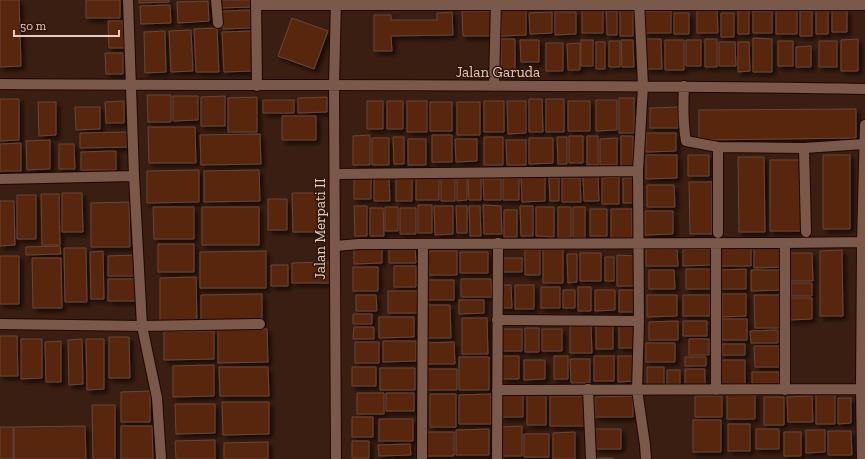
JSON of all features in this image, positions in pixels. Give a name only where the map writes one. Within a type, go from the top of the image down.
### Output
[{"type":"street","points":[[128,0],[134,176],[142,326],[158,398],[161,459]]},
{"type":"street","points":[[216,0],[218,23]]},
{"type":"street","name":"Jalan Merpati II","points":[[336,2],[334,84],[336,174],[334,246],[336,459]]},
{"type":"street","points":[[257,86],[256,3],[639,2],[865,5]]},
{"type":"street","points":[[639,2],[642,86],[638,171],[639,321],[637,390],[646,459]]},
{"type":"street","points":[[494,86],[496,3]]},
{"type":"street","name":"Jalan Garuda","points":[[0,84],[257,86],[334,84],[684,86],[865,89]]},
{"type":"street","points":[[684,86],[683,100],[686,141],[718,147],[804,148],[864,144]]},
{"type":"street","points":[[862,459],[862,242],[865,125]]},
{"type":"street","points":[[718,147],[718,233]]},
{"type":"street","points":[[804,148],[806,232]]},
{"type":"street","points":[[336,174],[638,171]]},
{"type":"street","points":[[0,178],[134,176]]},
{"type":"street","points":[[334,246],[359,244],[716,244],[862,242]]},
{"type":"street","points":[[497,459],[498,243]]},
{"type":"street","points":[[785,243],[785,390]]},
{"type":"street","points":[[422,459],[423,244]]},
{"type":"street","points":[[716,244],[716,390]]},
{"type":"street","points":[[497,320],[639,321]]},
{"type":"street","points":[[0,324],[142,326],[260,324]]},
{"type":"street","points":[[588,389],[591,459]]},
{"type":"street","points":[[497,390],[861,389]]},
{"type":"building","points":[[0,0],[19,0],[21,66],[0,67]]},
{"type":"building","points":[[86,0],[120,0],[120,18],[86,18]]},
{"type":"building","points":[[139,0],[169,0],[169,2],[139,3]]},
{"type":"building","points":[[219,0],[251,0],[252,7],[219,8]]},
{"type":"building","points":[[208,1],[209,21],[178,23],[177,2]]},
{"type":"building","points":[[170,5],[171,23],[141,24],[140,6]]},
{"type":"building","points":[[697,8],[717,8],[718,33],[697,33]]},
{"type":"building","points":[[501,9],[526,9],[526,35],[501,36]]},
{"type":"building","points":[[582,9],[603,9],[603,33],[582,33]]},
{"type":"building","points":[[776,9],[797,9],[797,34],[776,34]]},
{"type":"building","points":[[250,10],[251,28],[223,29],[222,11]]},
{"type":"building","points":[[620,10],[633,10],[633,36],[620,36]]},
{"type":"building","points":[[749,10],[749,34],[738,34],[738,11]]},
{"type":"building","points":[[816,10],[828,10],[828,34],[816,34]]},
{"type":"building","points":[[832,10],[847,10],[847,32],[832,32]]},
{"type":"building","points":[[462,11],[491,11],[491,36],[463,36]]},
{"type":"building","points":[[606,11],[617,11],[617,35],[607,35]]},
{"type":"building","points":[[645,11],[671,11],[671,33],[645,33]]},
{"type":"building","points":[[753,11],[772,11],[772,33],[753,33]]},
{"type":"building","points":[[800,11],[812,11],[812,36],[800,36]]},
{"type":"building","points":[[452,12],[453,35],[391,36],[392,51],[374,51],[374,15],[391,15],[391,20],[437,20],[437,13]]},
{"type":"building","points":[[552,12],[552,33],[530,34],[529,13]]},
{"type":"building","points":[[555,12],[576,12],[576,34],[555,35]]},
{"type":"building","points":[[674,13],[689,13],[689,34],[674,34]]},
{"type":"building","points":[[721,13],[734,13],[734,37],[721,37]]},
{"type":"building","points":[[292,18],[328,31],[314,69],[278,56]]},
{"type":"building","points":[[108,21],[123,21],[124,48],[109,48]]},
{"type":"building","points":[[217,28],[219,72],[196,72],[194,29]]},
{"type":"building","points":[[191,30],[193,71],[171,72],[169,31]]},
{"type":"building","points":[[165,31],[166,72],[145,73],[144,32]]},
{"type":"building","points":[[251,31],[252,71],[224,72],[222,32]]},
{"type":"building","points":[[753,38],[772,39],[772,72],[753,72]]},
{"type":"building","points":[[501,39],[515,39],[515,73],[501,73]]},
{"type":"building","points":[[646,39],[661,39],[662,69],[646,69]]},
{"type":"building","points":[[705,39],[717,39],[717,67],[705,67]]},
{"type":"building","points":[[858,39],[858,71],[841,71],[841,40]]},
{"type":"building","points":[[520,40],[539,40],[539,62],[521,62]]},
{"type":"building","points":[[581,40],[593,40],[593,66],[581,66]]},
{"type":"building","points":[[621,40],[633,40],[634,67],[622,67]]},
{"type":"building","points":[[665,40],[684,40],[684,70],[665,70]]},
{"type":"building","points":[[686,40],[701,40],[701,66],[686,66]]},
{"type":"building","points":[[609,41],[620,41],[620,67],[609,67]]},
{"type":"building","points":[[778,41],[793,41],[793,66],[778,66]]},
{"type":"building","points":[[819,41],[837,41],[837,67],[819,67]]},
{"type":"building","points":[[596,42],[605,42],[605,69],[596,69]]},
{"type":"building","points":[[719,42],[735,42],[736,66],[719,66]]},
{"type":"building","points":[[738,42],[749,42],[750,71],[738,72]]},
{"type":"building","points":[[546,43],[563,43],[563,71],[546,71]]},
{"type":"building","points":[[580,43],[580,70],[568,70],[567,44]]},
{"type":"building","points":[[811,46],[811,67],[796,67],[796,47]]},
{"type":"building","points":[[105,53],[123,53],[123,74],[106,74]]},
{"type":"building","points":[[147,95],[171,95],[171,122],[148,122]]},
{"type":"building","points":[[173,96],[198,96],[198,120],[173,121]]},
{"type":"building","points":[[225,96],[225,126],[201,126],[201,97]]},
{"type":"building","points":[[257,97],[257,132],[228,132],[228,98]]},
{"type":"building","points":[[327,97],[327,112],[298,113],[298,98]]},
{"type":"building","points":[[619,98],[634,98],[634,133],[619,133]]},
{"type":"building","points":[[0,99],[19,99],[19,140],[0,141]]},
{"type":"building","points":[[529,99],[542,99],[543,132],[529,132]]},
{"type":"building","points":[[546,99],[564,99],[564,132],[546,132]]},
{"type":"building","points":[[263,100],[294,100],[294,113],[263,113]]},
{"type":"building","points":[[596,100],[617,100],[617,130],[596,131]]},
{"type":"building","points":[[124,101],[124,123],[106,123],[105,102]]},
{"type":"building","points":[[367,101],[383,101],[383,129],[367,129]]},
{"type":"building","points":[[387,101],[403,101],[403,129],[387,129]]},
{"type":"building","points":[[407,101],[427,101],[427,132],[407,132]]},
{"type":"building","points":[[484,101],[504,101],[504,132],[484,132]]},
{"type":"building","points":[[507,101],[526,101],[526,133],[508,134]]},
{"type":"building","points":[[568,101],[590,101],[590,131],[568,131]]},
{"type":"building","points":[[38,102],[56,102],[56,135],[39,136]]},
{"type":"building","points":[[430,102],[452,102],[452,131],[430,131]]},
{"type":"building","points":[[457,102],[480,102],[480,135],[457,135]]},
{"type":"building","points":[[75,107],[100,107],[100,129],[76,130]]},
{"type":"building","points":[[678,107],[678,128],[650,128],[650,108]]},
{"type":"building","points":[[856,109],[856,138],[699,140],[699,110]]},
{"type":"building","points":[[282,116],[316,116],[316,140],[282,140]]},
{"type":"building","points":[[148,127],[195,127],[196,163],[149,163]]},
{"type":"building","points":[[131,132],[131,147],[80,148],[80,133]]},
{"type":"building","points":[[646,133],[676,133],[676,151],[646,152]]},
{"type":"building","points":[[260,134],[261,164],[201,165],[200,135]]},
{"type":"building","points":[[370,135],[370,165],[353,165],[353,136]]},
{"type":"building","points":[[432,135],[452,135],[452,162],[432,162]]},
{"type":"building","points":[[569,136],[583,136],[583,163],[569,163]]},
{"type":"building","points":[[587,136],[598,136],[598,165],[587,165]]},
{"type":"building","points":[[621,136],[633,136],[633,166],[621,166]]},
{"type":"building","points":[[393,137],[404,137],[404,164],[394,164]]},
{"type":"building","points":[[484,137],[503,137],[503,165],[484,165]]},
{"type":"building","points":[[557,137],[567,137],[567,164],[558,164]]},
{"type":"building","points":[[372,138],[389,138],[389,165],[372,165]]},
{"type":"building","points":[[529,138],[553,138],[553,163],[529,164]]},
{"type":"building","points":[[617,138],[617,165],[600,165],[600,139]]},
{"type":"building","points":[[408,139],[426,139],[426,165],[408,165]]},
{"type":"building","points":[[455,139],[477,139],[477,161],[456,162]]},
{"type":"building","points":[[50,140],[50,169],[27,170],[26,141]]},
{"type":"building","points":[[506,140],[526,140],[526,165],[507,165]]},
{"type":"building","points":[[21,143],[21,171],[0,171],[0,144]]},
{"type":"building","points":[[59,144],[74,144],[75,169],[59,169]]},
{"type":"building","points":[[116,151],[116,170],[81,170],[81,152]]},
{"type":"building","points":[[646,155],[677,155],[677,178],[646,179]]},
{"type":"building","points":[[688,155],[709,155],[709,176],[688,176]]},
{"type":"building","points":[[823,155],[850,155],[850,229],[823,229]]},
{"type":"building","points":[[738,157],[764,157],[765,232],[739,232]]},
{"type":"building","points":[[770,160],[801,160],[801,231],[770,231]]},
{"type":"building","points":[[199,170],[199,202],[147,203],[147,171]]},
{"type":"building","points":[[259,170],[260,201],[204,202],[204,171]]},
{"type":"building","points":[[598,175],[599,201],[584,201],[583,176]]},
{"type":"building","points":[[521,176],[545,176],[545,201],[522,202]]},
{"type":"building","points":[[374,177],[389,177],[390,201],[374,201]]},
{"type":"building","points":[[416,177],[439,177],[439,200],[416,200]]},
{"type":"building","points":[[519,177],[519,200],[503,200],[503,178]]},
{"type":"building","points":[[619,177],[619,204],[602,204],[602,178]]},
{"type":"building","points":[[354,178],[371,178],[371,199],[354,199]]},
{"type":"building","points":[[396,178],[412,178],[412,201],[396,201]]},
{"type":"building","points":[[441,178],[455,178],[455,201],[441,201]]},
{"type":"building","points":[[457,178],[467,178],[467,200],[457,201]]},
{"type":"building","points":[[468,178],[481,178],[481,200],[469,200]]},
{"type":"building","points":[[549,178],[559,178],[559,201],[550,201]]},
{"type":"building","points":[[562,178],[580,178],[581,202],[562,202]]},
{"type":"building","points":[[623,178],[635,178],[635,203],[623,203]]},
{"type":"building","points":[[483,179],[501,179],[501,200],[484,200]]},
{"type":"building","points":[[689,182],[712,182],[712,234],[690,234]]},
{"type":"building","points":[[647,185],[674,185],[675,207],[647,207]]},
{"type":"building","points":[[62,193],[82,193],[83,232],[62,232]]},
{"type":"building","points":[[292,193],[321,193],[321,232],[293,232]]},
{"type":"building","points":[[41,194],[59,194],[60,245],[42,245]]},
{"type":"building","points":[[17,195],[36,195],[36,239],[17,239]]},
{"type":"building","points":[[268,199],[287,199],[287,230],[268,230]]},
{"type":"building","points":[[0,201],[14,201],[15,245],[0,246]]},
{"type":"building","points":[[129,202],[130,247],[91,247],[91,203]]},
{"type":"building","points":[[418,205],[432,205],[432,233],[418,233]]},
{"type":"building","points":[[483,205],[501,206],[502,234],[484,234]]},
{"type":"building","points":[[354,206],[367,206],[367,236],[355,236]]},
{"type":"building","points":[[434,206],[453,206],[453,234],[435,235]]},
{"type":"building","points":[[456,206],[467,206],[467,233],[457,233]]},
{"type":"building","points":[[469,206],[480,206],[481,236],[470,236]]},
{"type":"building","points":[[520,206],[533,206],[533,236],[521,236]]},
{"type":"building","points":[[153,207],[194,207],[194,239],[154,239]]},
{"type":"building","points":[[202,207],[259,207],[259,245],[202,245]]},
{"type":"building","points":[[385,207],[398,207],[398,231],[385,231]]},
{"type":"building","points":[[536,207],[554,207],[554,237],[536,236]]},
{"type":"building","points":[[558,207],[571,207],[571,237],[558,238]]},
{"type":"building","points":[[573,207],[585,207],[585,238],[573,238]]},
{"type":"building","points":[[370,208],[383,208],[384,236],[370,236]]},
{"type":"building","points":[[400,208],[416,208],[416,234],[400,234]]},
{"type":"building","points":[[590,209],[607,209],[607,236],[590,236]]},
{"type":"building","points":[[611,209],[632,209],[632,238],[611,238]]},
{"type":"building","points":[[504,210],[517,210],[517,237],[504,237]]},
{"type":"building","points":[[645,211],[673,211],[673,234],[645,235]]},
{"type":"building","points":[[158,244],[194,244],[194,272],[158,272]]},
{"type":"building","points":[[60,246],[61,254],[26,255],[26,247]]},
{"type":"building","points":[[389,246],[415,246],[416,263],[389,263]]},
{"type":"building","points":[[354,247],[382,247],[382,263],[354,264]]},
{"type":"building","points":[[64,248],[86,248],[87,302],[65,302]]},
{"type":"building","points":[[543,248],[563,248],[563,283],[543,283]]},
{"type":"building","points":[[720,248],[751,248],[751,266],[720,266]]},
{"type":"building","points":[[754,248],[784,248],[784,267],[754,268]]},
{"type":"building","points":[[525,249],[540,249],[540,275],[525,275]]},
{"type":"building","points":[[646,249],[677,249],[678,266],[646,266]]},
{"type":"building","points":[[683,249],[711,249],[711,265],[683,266]]},
{"type":"building","points":[[842,250],[843,316],[820,316],[820,251]]},
{"type":"building","points":[[103,251],[104,299],[91,299],[90,252]]},
{"type":"building","points":[[266,251],[266,288],[200,288],[200,252]]},
{"type":"building","points":[[428,251],[457,251],[457,275],[429,275]]},
{"type":"building","points":[[460,252],[488,252],[488,273],[460,273]]},
{"type":"building","points":[[580,253],[601,253],[601,281],[580,281]]},
{"type":"building","points":[[788,253],[812,253],[813,281],[789,281]]},
{"type":"building","points":[[567,254],[577,254],[577,282],[568,283]]},
{"type":"building","points":[[135,255],[135,276],[108,276],[108,256]]},
{"type":"building","points":[[617,255],[636,256],[636,286],[617,286]]},
{"type":"building","points":[[0,256],[19,256],[19,304],[0,304]]},
{"type":"building","points":[[605,257],[614,257],[614,281],[605,281]]},
{"type":"building","points":[[32,258],[61,258],[62,308],[33,308]]},
{"type":"building","points":[[500,258],[522,258],[522,272],[500,272]]},
{"type":"building","points":[[332,262],[332,283],[292,283],[292,263]]},
{"type":"building","points":[[271,265],[288,265],[288,286],[271,286]]},
{"type":"building","points":[[394,266],[416,266],[416,287],[394,287]]},
{"type":"building","points":[[353,267],[378,267],[378,291],[353,291]]},
{"type":"building","points":[[686,269],[711,269],[711,289],[686,289]]},
{"type":"building","points":[[746,269],[746,289],[720,289],[720,270]]},
{"type":"building","points":[[649,270],[674,270],[675,289],[649,289]]},
{"type":"building","points":[[751,270],[783,270],[783,290],[751,291]]},
{"type":"building","points":[[196,277],[197,323],[160,324],[160,278]]},
{"type":"building","points":[[108,279],[137,279],[138,301],[108,301]]},
{"type":"building","points":[[461,279],[491,279],[492,297],[461,297]]},
{"type":"building","points":[[426,280],[454,280],[454,300],[426,300]]},
{"type":"building","points":[[791,283],[812,283],[812,296],[791,296]]},
{"type":"building","points":[[500,285],[511,285],[512,308],[500,308]]},
{"type":"building","points":[[515,285],[534,285],[534,309],[515,309]]},
{"type":"building","points":[[541,287],[560,287],[560,308],[541,308]]},
{"type":"building","points":[[578,287],[591,287],[591,311],[578,311]]},
{"type":"building","points":[[563,290],[575,290],[575,308],[563,308]]},
{"type":"building","points":[[595,290],[615,290],[615,310],[595,311]]},
{"type":"building","points":[[619,290],[634,290],[634,312],[619,312]]},
{"type":"building","points":[[388,291],[417,291],[418,313],[388,313]]},
{"type":"building","points":[[262,294],[262,324],[201,324],[201,295]]},
{"type":"building","points":[[722,294],[746,294],[746,316],[722,317]]},
{"type":"building","points":[[356,295],[376,295],[377,311],[356,311]]},
{"type":"building","points":[[647,295],[677,295],[677,316],[647,317]]},
{"type":"building","points":[[683,295],[710,295],[710,316],[683,316]]},
{"type":"building","points":[[754,295],[780,295],[780,328],[755,328]]},
{"type":"building","points":[[789,298],[812,298],[812,319],[789,320]]},
{"type":"building","points":[[459,300],[484,300],[484,313],[459,314]]},
{"type":"building","points":[[425,305],[450,305],[451,338],[426,338]]},
{"type":"building","points":[[353,314],[372,314],[372,324],[353,324]]},
{"type":"building","points":[[379,317],[414,317],[414,337],[379,338]]},
{"type":"building","points":[[462,318],[487,318],[488,354],[462,354]]},
{"type":"building","points":[[722,319],[747,319],[747,340],[722,340]]},
{"type":"building","points":[[678,321],[678,340],[649,340],[649,322]]},
{"type":"building","points":[[683,321],[707,321],[707,336],[683,336]]},
{"type":"building","points":[[570,325],[591,325],[592,353],[570,353]]},
{"type":"building","points":[[596,325],[613,325],[613,349],[596,349]]},
{"type":"building","points":[[619,325],[634,325],[634,348],[619,348]]},
{"type":"building","points":[[354,327],[374,327],[374,339],[353,339]]},
{"type":"building","points":[[525,328],[539,328],[539,352],[525,352]]},
{"type":"building","points":[[218,329],[267,329],[268,362],[218,363]]},
{"type":"building","points":[[500,329],[522,329],[522,351],[500,351]]},
{"type":"building","points":[[542,329],[562,329],[562,351],[542,351]]},
{"type":"building","points":[[778,330],[778,343],[751,343],[750,331]]},
{"type":"building","points":[[164,331],[214,331],[214,359],[164,360]]},
{"type":"building","points":[[0,336],[17,336],[18,376],[0,376]]},
{"type":"building","points":[[109,337],[129,337],[130,378],[109,378]]},
{"type":"building","points":[[21,339],[42,339],[42,378],[21,379]]},
{"type":"building","points":[[82,339],[83,384],[69,385],[68,340]]},
{"type":"building","points":[[86,339],[104,339],[104,389],[87,390]]},
{"type":"building","points":[[689,339],[709,339],[709,355],[689,355]]},
{"type":"building","points":[[61,341],[61,382],[46,382],[45,342]]},
{"type":"building","points":[[383,341],[416,341],[416,361],[383,362]]},
{"type":"building","points":[[355,342],[379,342],[379,363],[355,363]]},
{"type":"building","points":[[454,342],[455,364],[425,364],[425,343]]},
{"type":"building","points":[[646,343],[675,343],[675,362],[646,362]]},
{"type":"building","points":[[722,344],[745,344],[745,355],[722,355]]},
{"type":"building","points":[[754,346],[779,346],[779,367],[755,367]]},
{"type":"building","points":[[502,356],[519,356],[519,379],[502,379]]},
{"type":"building","points":[[554,356],[568,356],[568,379],[554,379]]},
{"type":"building","points":[[594,356],[614,356],[614,381],[594,381]]},
{"type":"building","points":[[618,356],[636,356],[636,381],[618,382]]},
{"type":"building","points":[[459,357],[489,357],[489,390],[459,390]]},
{"type":"building","points":[[685,357],[706,357],[706,366],[685,366]]},
{"type":"building","points":[[570,359],[590,359],[590,383],[571,383]]},
{"type":"building","points":[[524,360],[545,360],[545,379],[524,380]]},
{"type":"building","points":[[721,360],[745,360],[745,384],[721,384]]},
{"type":"building","points":[[214,365],[214,396],[173,397],[173,366]]},
{"type":"building","points":[[219,367],[268,367],[269,396],[220,396]]},
{"type":"building","points":[[352,367],[376,367],[376,386],[352,386]]},
{"type":"building","points":[[647,367],[664,367],[664,385],[647,385]]},
{"type":"building","points":[[380,368],[415,368],[415,390],[380,390]]},
{"type":"building","points":[[427,369],[457,369],[457,390],[427,390]]},
{"type":"building","points":[[685,369],[705,369],[705,385],[685,385]]},
{"type":"building","points":[[667,370],[680,370],[680,384],[667,384]]},
{"type":"building","points":[[752,372],[779,372],[779,384],[752,384]]},
{"type":"building","points":[[150,391],[150,422],[121,422],[121,392]]},
{"type":"building","points":[[357,393],[384,393],[384,414],[357,414]]},
{"type":"building","points":[[386,393],[414,393],[414,411],[386,411]]},
{"type":"building","points":[[430,394],[456,394],[456,427],[430,427]]},
{"type":"building","points":[[491,394],[491,424],[459,424],[459,395]]},
{"type":"building","points":[[727,394],[755,394],[755,419],[727,419]]},
{"type":"building","points":[[816,394],[835,394],[835,424],[816,424]]},
{"type":"building","points":[[501,395],[523,395],[523,417],[501,417]]},
{"type":"building","points":[[527,395],[546,395],[546,425],[527,425]]},
{"type":"building","points":[[550,396],[585,396],[585,426],[550,426]]},
{"type":"building","points":[[633,396],[633,417],[595,417],[595,397]]},
{"type":"building","points":[[695,396],[722,396],[722,417],[695,417]]},
{"type":"building","points":[[812,396],[813,422],[788,422],[787,397]]},
{"type":"building","points":[[764,397],[784,397],[784,425],[764,425]]},
{"type":"building","points":[[838,398],[851,398],[851,423],[838,424]]},
{"type":"building","points":[[222,402],[269,402],[269,434],[223,435]]},
{"type":"building","points":[[175,404],[215,404],[215,433],[176,434]]},
{"type":"building","points":[[92,405],[115,405],[115,459],[93,459]]},
{"type":"building","points":[[352,417],[373,417],[373,437],[352,437]]},
{"type":"building","points":[[379,419],[413,419],[413,441],[379,441]]},
{"type":"building","points":[[693,420],[721,420],[721,452],[693,452]]},
{"type":"building","points":[[728,424],[750,424],[750,451],[728,451]]},
{"type":"building","points":[[85,426],[86,459],[14,459],[14,427]]},
{"type":"building","points":[[121,426],[152,426],[153,459],[121,459]]},
{"type":"building","points":[[522,426],[522,456],[502,456],[502,427]]},
{"type":"building","points":[[0,427],[13,427],[13,459],[0,459]]},
{"type":"building","points":[[489,429],[489,455],[456,455],[456,430]]},
{"type":"building","points":[[595,429],[621,429],[621,449],[595,449]]},
{"type":"building","points":[[756,429],[779,429],[779,449],[756,449]]},
{"type":"building","points":[[806,430],[825,430],[825,452],[806,453]]},
{"type":"building","points":[[828,431],[851,431],[852,455],[828,455]]},
{"type":"building","points":[[426,432],[454,432],[454,456],[426,456]]},
{"type":"building","points":[[575,432],[575,459],[553,459],[553,433]]},
{"type":"building","points":[[784,432],[801,432],[801,456],[784,456]]},
{"type":"building","points":[[524,434],[549,434],[549,457],[524,457]]},
{"type":"building","points":[[215,440],[215,459],[176,459],[175,441]]},
{"type":"building","points":[[352,441],[369,441],[369,458],[352,458]]},
{"type":"building","points":[[268,442],[268,459],[224,459],[224,443]]},
{"type":"building","points":[[410,444],[411,455],[379,456],[378,445]]},
{"type":"building","points":[[613,458],[613,459],[595,459]]}]
